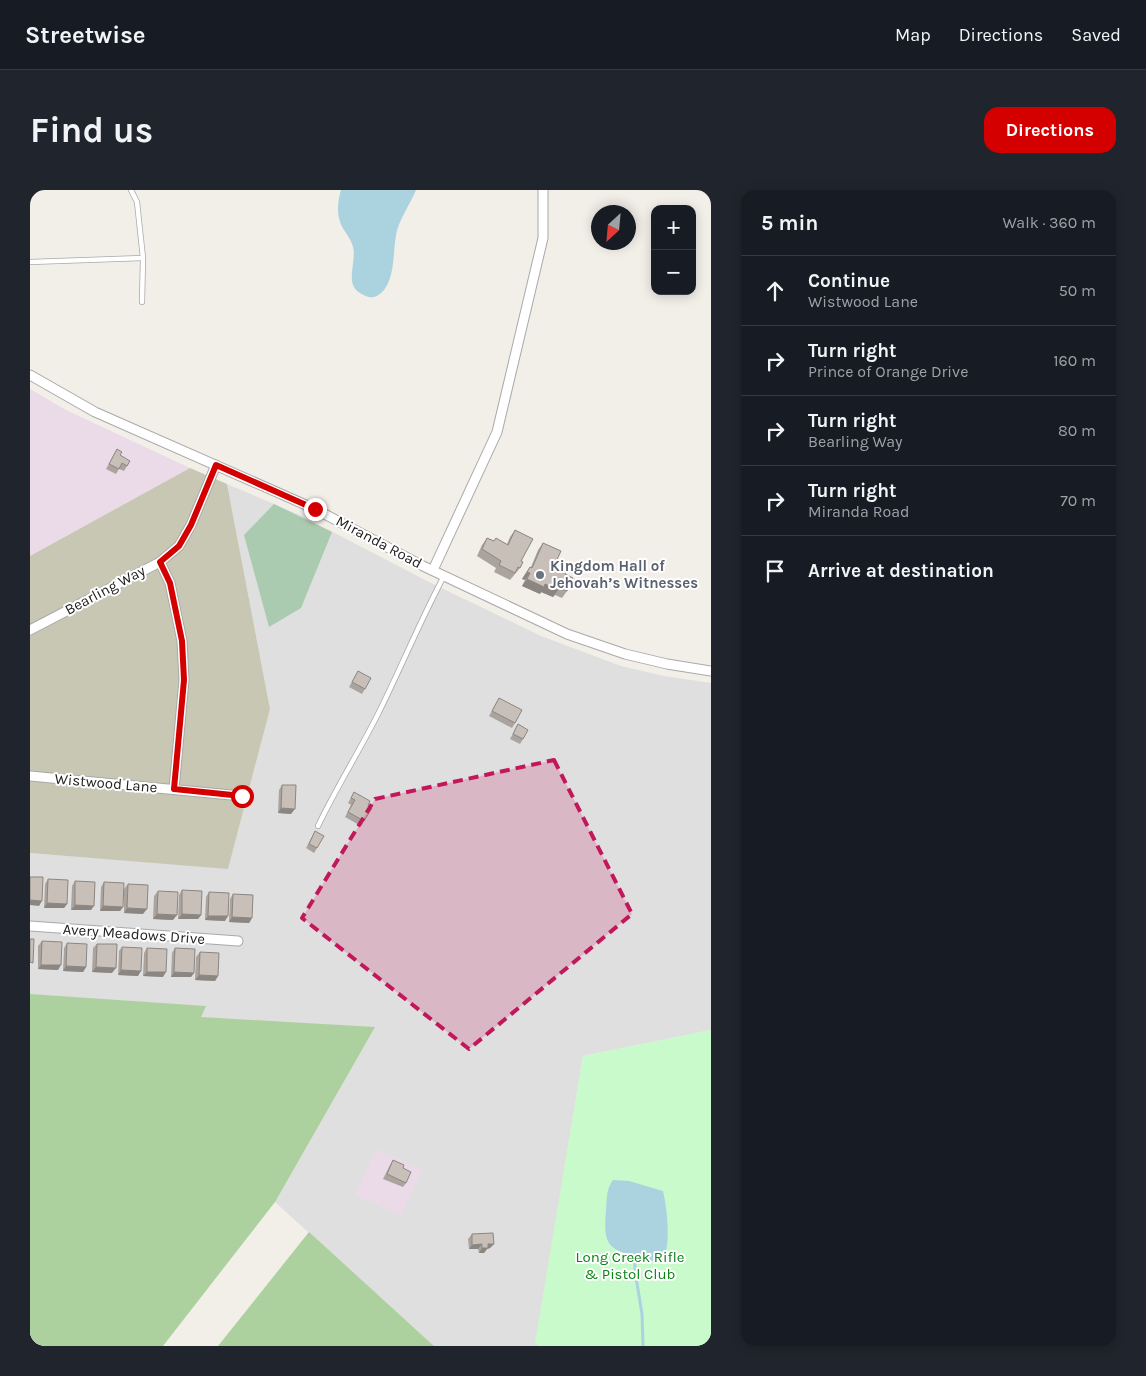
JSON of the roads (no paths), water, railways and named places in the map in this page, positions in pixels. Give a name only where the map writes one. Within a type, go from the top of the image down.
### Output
[{"type":"street","points":[[433,570],[497,432],[543,238],[543,190]]},
{"type":"street","name":"Miranda Road","points":[[30,375],[95,412],[315,509],[444,576],[568,635],[638,658],[711,671]]},
{"type":"street","name":"Bearling Way","points":[[30,630],[160,562],[179,546],[191,525],[216,465]]},
{"type":"street","points":[[160,562],[170,583],[182,641],[184,680],[174,789]]},
{"type":"street","name":"Wistwood Lane","points":[[30,776],[242,796]]},
{"type":"street","name":"Avery Meadows Drive","points":[[30,926],[238,941]]},
{"type":"lane","points":[[130,190],[137,202],[143,258],[142,302]]},
{"type":"lane","points":[[30,262],[143,258]]},
{"type":"lane","points":[[318,826],[330,800],[378,714],[426,609],[444,576]]},
{"type":"water","points":[[341,190],[416,190],[397,229],[393,264],[388,284],[383,291],[374,297],[360,293],[353,284],[353,247],[341,225],[338,215]]},
{"type":"water","points":[[613,1180],[629,1181],[663,1191],[668,1234],[664,1258],[657,1262],[624,1253],[611,1246],[605,1228],[607,1198],[609,1187]]},
{"type":"waterway","points":[[635,1252],[635,1271],[642,1314],[643,1346]]},
{"type":"place","name":"Kingdom Hall of Jehovah’s Witnesses","points":[[540,575]]},
{"type":"park label","name":"Long Creek Rifle & Pistol Club","points":[[630,1266]]}]
